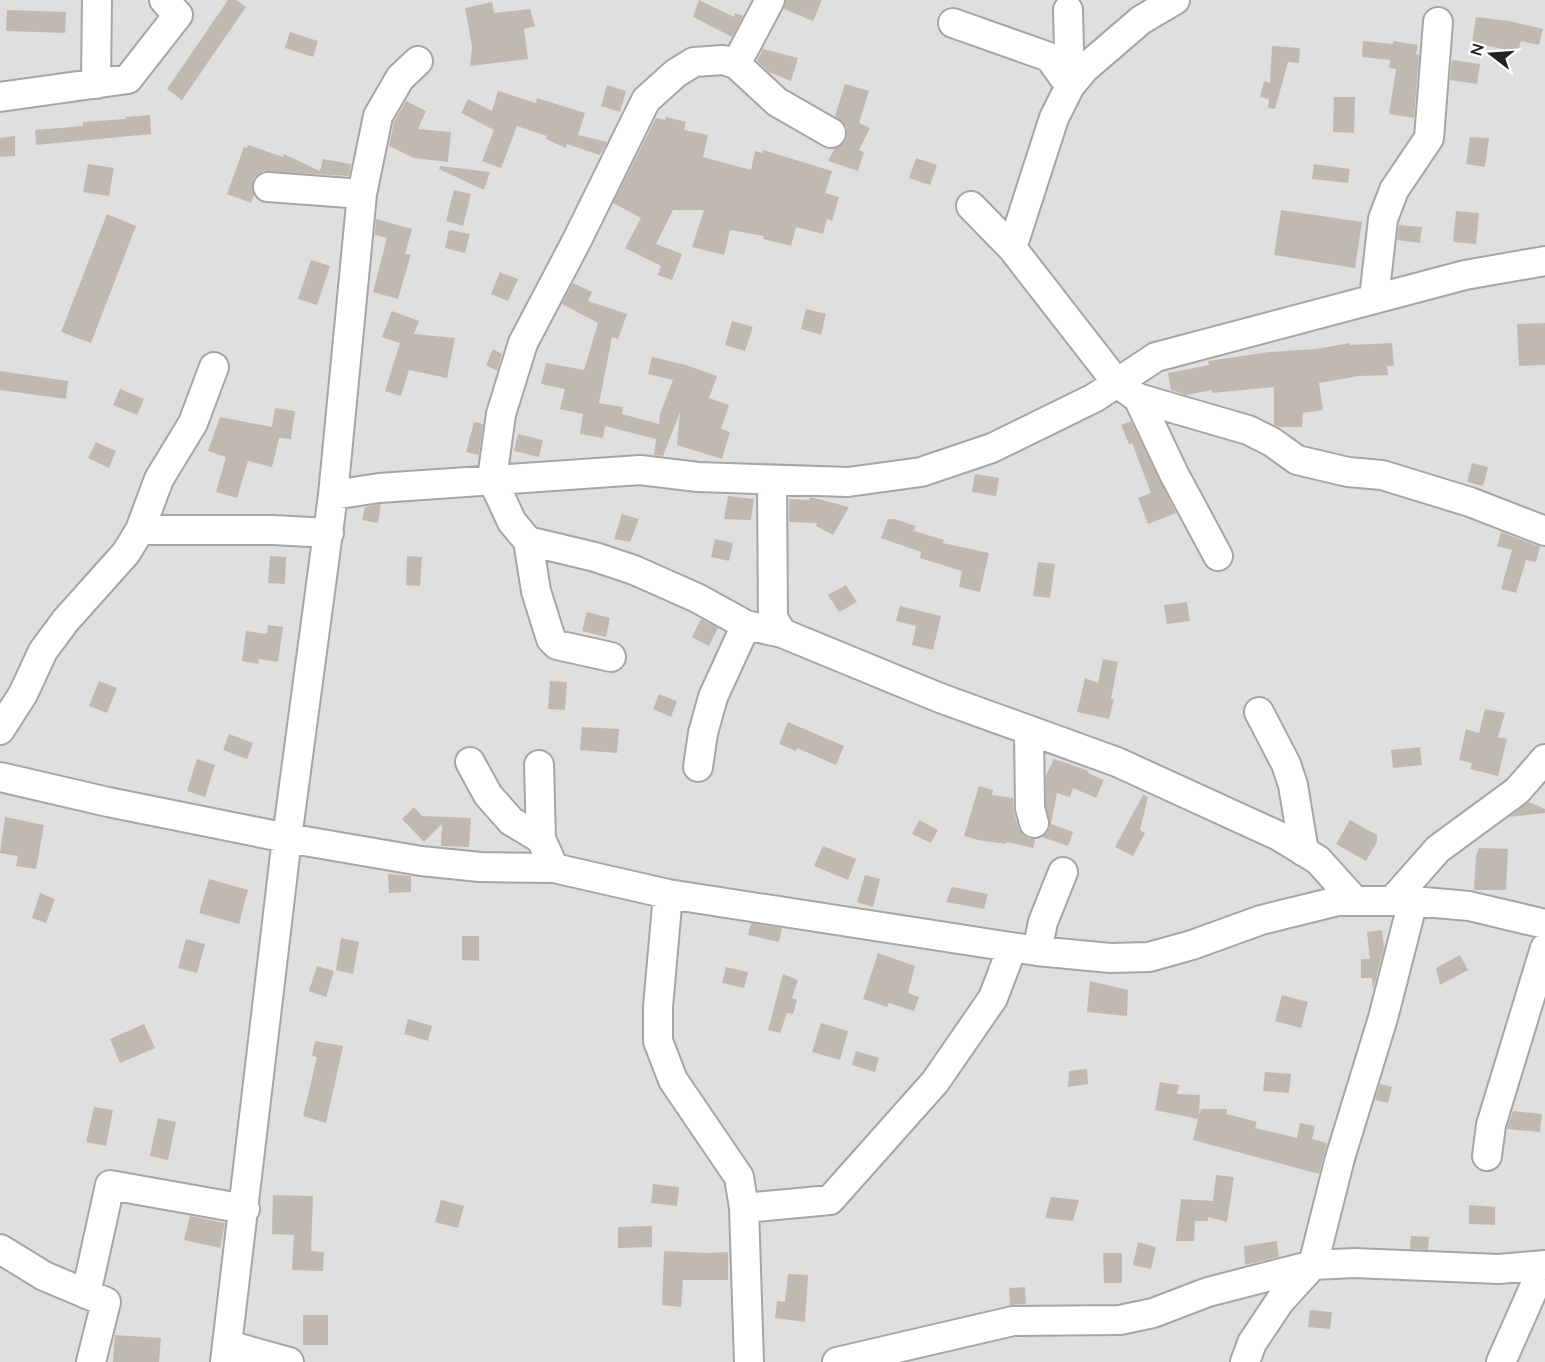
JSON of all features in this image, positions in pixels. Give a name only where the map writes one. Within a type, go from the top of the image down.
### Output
[{"type":"street","points":[[96,84],[97,0]]},
{"type":"street","points":[[0,97],[128,79],[178,15],[164,0]]},
{"type":"street","points":[[736,64],[770,0]]},
{"type":"street","points":[[1012,248],[1054,118],[1070,86],[1084,69],[1141,20],[1175,0]]},
{"type":"street","points":[[1068,10],[1070,86]]},
{"type":"street","points":[[1374,298],[1383,219],[1394,190],[1429,138],[1438,22]]},
{"type":"street","points":[[953,23],[1048,57],[1070,86]]},
{"type":"street","points":[[611,657],[557,645],[551,639],[536,591],[528,541],[512,522],[492,479],[501,414],[523,343],[576,243],[646,100],[676,73],[694,62],[723,60],[736,64],[777,102],[831,133]]},
{"type":"street","points":[[289,1362],[227,1353],[287,838],[333,495],[362,194],[378,116],[400,78],[418,61]]},
{"type":"street","points":[[268,187],[362,194]]},
{"type":"street","points":[[971,206],[1012,248],[1128,391],[1218,555]]},
{"type":"street","points":[[1128,391],[1156,357],[1465,275],[1545,261]]},
{"type":"street","points":[[0,730],[23,694],[43,651],[66,620],[126,553],[140,530],[159,479],[193,423],[214,367]]},
{"type":"street","points":[[333,495],[379,488],[640,470],[698,477],[848,482],[921,471],[992,448],[1094,398],[1128,391],[1248,430],[1272,442],[1297,460],[1348,472],[1382,475],[1470,502],[1545,531]]},
{"type":"street","points":[[772,481],[772,618],[782,633]]},
{"type":"street","points":[[140,530],[273,530],[328,533]]},
{"type":"street","points":[[528,541],[594,557],[634,570],[697,598],[746,625],[782,633],[940,698],[1118,762],[1279,836],[1318,860],[1355,901]]},
{"type":"street","points":[[698,767],[703,733],[713,697],[746,625]]},
{"type":"street","points":[[1259,712],[1286,764],[1293,785],[1304,852]]},
{"type":"street","points":[[1029,730],[1030,808],[1034,823]]},
{"type":"street","points":[[1245,1362],[1252,1342],[1280,1301],[1313,1265],[1340,1158],[1383,1018],[1403,901],[1438,849],[1517,791],[1545,759]]},
{"type":"street","points":[[470,762],[489,795],[512,821],[541,838]]},
{"type":"street","points":[[539,765],[541,838],[554,868]]},
{"type":"street","points":[[0,777],[108,802],[287,838],[421,861],[480,867],[554,868],[668,894],[1024,949],[1110,958],[1149,957],[1192,945],[1261,920],[1338,901],[1403,901],[1469,906],[1545,924]]},
{"type":"street","points":[[744,1208],[830,1200],[935,1082],[1042,922],[1063,872]]},
{"type":"street","points":[[668,894],[658,1007],[658,1041],[673,1080],[739,1177],[744,1208],[749,1362]]},
{"type":"street","points":[[1487,1156],[1491,1125],[1545,948]]},
{"type":"street","points":[[86,1294],[110,1185],[244,1209]]},
{"type":"street","points":[[0,1249],[44,1276],[106,1302],[91,1362]]},
{"type":"street","points":[[837,1362],[1013,1321],[1120,1320],[1153,1313],[1208,1292],[1313,1265],[1354,1263],[1499,1269],[1545,1265],[1502,1362]]},
{"type":"shaded area","points":[[0,0],[1545,0],[1545,1362],[0,1362]]},
{"type":"building","points":[[228,0],[236,0],[246,7],[182,100],[167,89]]},
{"type":"building","points":[[699,0],[734,17],[735,13],[743,16],[732,37],[693,17]]},
{"type":"building","points":[[786,0],[822,0],[813,21],[784,9]]},
{"type":"building","points":[[492,2],[494,13],[530,9],[535,26],[524,29],[528,59],[470,66],[472,46],[465,8]]},
{"type":"building","points":[[7,10],[66,12],[65,33],[6,31]]},
{"type":"building","points":[[1476,17],[1509,21],[1543,29],[1539,45],[1521,41],[1518,52],[1472,43]]},
{"type":"building","points":[[290,32],[318,41],[313,57],[285,48]]},
{"type":"building","points":[[1363,41],[1393,44],[1393,41],[1418,45],[1414,118],[1389,114],[1396,69],[1389,68],[1390,60],[1362,57]]},
{"type":"building","points":[[1272,46],[1300,48],[1299,63],[1288,62],[1275,109],[1268,108],[1269,99],[1260,97],[1264,81],[1270,83]]},
{"type":"building","points":[[763,49],[798,58],[791,81],[769,72],[757,61]]},
{"type":"building","points":[[1452,60],[1480,64],[1477,84],[1450,80]]},
{"type":"building","points":[[845,84],[869,91],[859,123],[870,128],[859,150],[864,152],[858,171],[828,161],[835,148],[845,142],[847,134],[847,127],[835,116]]},
{"type":"building","points":[[607,85],[626,91],[620,112],[601,106]]},
{"type":"building","points":[[498,91],[536,103],[537,98],[585,113],[578,135],[607,142],[600,155],[567,144],[566,148],[546,139],[547,136],[517,126],[501,168],[482,161],[494,130],[461,113],[468,99],[492,111]]},
{"type":"building","points":[[1334,97],[1355,97],[1354,133],[1333,132]]},
{"type":"building","points":[[406,101],[426,111],[418,129],[451,132],[448,162],[414,158],[389,146],[394,122]]},
{"type":"building","points":[[150,115],[151,134],[36,145],[35,130],[83,126],[83,122]]},
{"type":"building","points":[[666,117],[686,122],[684,130],[708,135],[703,157],[751,170],[755,151],[762,153],[763,150],[832,171],[825,193],[839,197],[832,221],[827,219],[823,234],[796,227],[791,246],[763,239],[764,236],[730,230],[724,255],[692,247],[704,210],[673,210],[656,244],[682,254],[672,280],[658,275],[661,266],[625,248],[641,218],[613,203],[656,118],[665,120]]},
{"type":"building","points":[[15,136],[15,156],[0,157],[0,138]]},
{"type":"building","points":[[1470,137],[1489,138],[1485,167],[1466,164]]},
{"type":"building","points":[[248,145],[283,157],[284,154],[320,171],[323,159],[351,164],[349,176],[263,171],[254,178],[252,186],[254,195],[251,203],[227,194],[244,147],[247,148]]},
{"type":"building","points":[[916,158],[937,165],[930,185],[909,178]]},
{"type":"building","points":[[88,164],[114,168],[109,196],[83,192]]},
{"type":"building","points":[[1314,164],[1350,169],[1348,183],[1312,179]]},
{"type":"building","points":[[440,166],[490,172],[484,190],[439,169]]},
{"type":"building","points":[[454,190],[471,194],[463,226],[446,221]]},
{"type":"building","points":[[1281,210],[1362,222],[1355,268],[1274,255]]},
{"type":"building","points":[[1456,211],[1479,213],[1476,244],[1453,242]]},
{"type":"building","points":[[107,214],[136,226],[91,343],[61,332]]},
{"type":"building","points":[[376,219],[412,229],[405,254],[411,254],[398,299],[373,292],[387,238],[375,235]]},
{"type":"building","points":[[1399,225],[1422,227],[1420,243],[1397,240]]},
{"type":"building","points":[[449,230],[470,234],[465,253],[445,248]]},
{"type":"building","points":[[311,260],[330,266],[317,305],[298,299]]},
{"type":"building","points":[[500,272],[518,279],[508,301],[491,294]]},
{"type":"building","points":[[573,283],[592,292],[588,301],[627,314],[618,339],[612,337],[599,403],[623,407],[622,414],[659,424],[660,414],[673,380],[648,374],[652,357],[686,365],[717,376],[709,398],[729,405],[721,429],[730,432],[722,459],[677,445],[680,412],[663,456],[654,455],[656,439],[605,426],[603,438],[580,434],[583,414],[560,409],[565,389],[541,384],[546,363],[584,370],[598,323],[562,304]]},
{"type":"building","points":[[806,309],[826,314],[821,335],[801,329]]},
{"type":"building","points":[[392,311],[419,321],[414,334],[455,338],[447,378],[409,370],[401,396],[385,391],[400,343],[382,337]]},
{"type":"building","points":[[732,321],[753,327],[745,351],[725,345]]},
{"type":"building","points":[[1545,323],[1545,365],[1519,366],[1517,324]]},
{"type":"building","points":[[1350,343],[1350,345],[1392,343],[1394,366],[1387,366],[1388,375],[1359,376],[1319,383],[1323,410],[1303,413],[1302,427],[1274,425],[1274,387],[1212,393],[1212,390],[1186,395],[1171,390],[1168,373],[1209,365],[1208,361]]},
{"type":"building","points":[[493,349],[502,354],[497,371],[486,365]]},
{"type":"building","points":[[0,371],[68,381],[66,399],[0,390]]},
{"type":"building","points":[[120,389],[144,399],[137,415],[113,405]]},
{"type":"building","points":[[275,408],[295,411],[291,439],[279,438],[272,467],[248,461],[237,498],[216,492],[226,457],[208,451],[220,417],[272,427]]},
{"type":"building","points":[[1131,421],[1176,513],[1148,524],[1138,498],[1151,493],[1132,443],[1129,444],[1121,425]]},
{"type":"building","points":[[474,422],[483,424],[479,455],[466,452]]},
{"type":"building","points":[[518,434],[543,440],[539,457],[514,451]]},
{"type":"building","points":[[96,442],[116,451],[109,468],[88,458]]},
{"type":"building","points":[[1472,463],[1488,467],[1483,486],[1467,482]]},
{"type":"building","points":[[975,474],[999,478],[996,496],[972,492]]},
{"type":"building","points":[[728,496],[754,499],[751,520],[724,519]]},
{"type":"building","points":[[810,497],[849,507],[833,535],[816,526],[817,523],[789,522],[789,499],[809,500]]},
{"type":"building","points":[[381,504],[378,523],[362,520],[365,507]]},
{"type":"building","points":[[622,514],[639,519],[630,542],[614,539]]},
{"type":"building","points":[[888,519],[916,526],[914,531],[944,540],[943,543],[989,553],[980,592],[959,587],[962,571],[920,558],[921,552],[881,538]]},
{"type":"building","points":[[1501,532],[1540,547],[1536,562],[1526,560],[1516,593],[1501,589],[1512,550],[1497,546]]},
{"type":"building","points":[[715,539],[733,543],[729,561],[711,557]]},
{"type":"building","points":[[270,556],[286,557],[285,584],[268,583]]},
{"type":"building","points":[[407,556],[422,557],[420,586],[406,585]]},
{"type":"building","points":[[1038,562],[1055,564],[1050,598],[1033,596]]},
{"type":"building","points":[[846,585],[857,602],[839,612],[828,595]]},
{"type":"building","points":[[1187,602],[1190,621],[1167,624],[1164,605]]},
{"type":"building","points":[[900,606],[941,616],[933,650],[912,645],[916,626],[896,621]]},
{"type":"building","points":[[587,612],[610,618],[606,637],[582,631]]},
{"type":"building","points":[[701,619],[718,628],[709,646],[692,637]]},
{"type":"building","points":[[268,625],[283,627],[278,662],[259,659],[258,664],[242,661],[246,631],[267,634]]},
{"type":"building","points":[[1103,659],[1118,662],[1111,699],[1114,699],[1109,719],[1077,712],[1085,678],[1098,683]]},
{"type":"building","points":[[99,681],[117,688],[107,713],[89,706]]},
{"type":"building","points":[[550,681],[567,682],[565,710],[548,709]]},
{"type":"building","points":[[659,694],[677,701],[671,717],[653,709]]},
{"type":"building","points":[[1485,709],[1505,713],[1498,737],[1507,739],[1498,776],[1470,769],[1472,763],[1459,760],[1466,729],[1479,733]]},
{"type":"building","points":[[788,722],[844,746],[836,765],[797,748],[796,751],[779,744]]},
{"type":"building","points":[[582,727],[619,729],[617,753],[580,750]]},
{"type":"building","points":[[229,734],[253,743],[247,759],[223,750]]},
{"type":"building","points":[[1420,747],[1422,765],[1393,768],[1391,750]]},
{"type":"building","points":[[197,759],[215,765],[205,797],[187,791]]},
{"type":"building","points":[[1054,759],[1089,771],[1088,773],[1104,780],[1096,798],[1073,788],[1070,797],[1057,793],[1051,824],[1073,832],[1068,846],[1042,837],[1050,827],[1046,806],[1046,775]]},
{"type":"building","points":[[979,786],[993,790],[992,795],[1013,798],[1018,827],[1023,835],[1029,839],[1035,839],[1033,848],[964,836]]},
{"type":"building","points":[[1143,795],[1148,797],[1140,830],[1145,833],[1133,856],[1115,847]]},
{"type":"building","points":[[1529,802],[1545,809],[1545,813],[1509,817]]},
{"type":"building","points":[[414,807],[422,816],[471,818],[469,847],[441,846],[442,824],[424,842],[402,819]]},
{"type":"building","points":[[5,817],[44,825],[36,869],[16,866],[18,856],[0,853]]},
{"type":"building","points":[[919,820],[938,830],[931,843],[912,834]]},
{"type":"building","points":[[1350,820],[1377,835],[1377,842],[1366,861],[1336,844]]},
{"type":"building","points":[[823,846],[856,859],[848,880],[814,866]]},
{"type":"building","points":[[1479,848],[1508,849],[1506,890],[1474,890],[1476,856]]},
{"type":"building","points":[[388,874],[411,876],[411,892],[389,893]]},
{"type":"building","points":[[865,875],[880,879],[873,907],[857,902]]},
{"type":"building","points":[[209,879],[248,890],[239,924],[199,913]]},
{"type":"building","points":[[952,887],[988,894],[984,909],[946,902]]},
{"type":"building","points":[[40,893],[55,899],[46,923],[32,918]]},
{"type":"building","points":[[751,923],[782,928],[779,942],[748,935]]},
{"type":"building","points":[[1382,930],[1384,948],[1373,990],[1372,978],[1361,978],[1361,959],[1370,959],[1367,932]]},
{"type":"building","points":[[462,936],[479,936],[479,961],[462,960]]},
{"type":"building","points":[[341,938],[359,942],[353,974],[336,970]]},
{"type":"building","points":[[186,939],[205,944],[197,973],[178,968]]},
{"type":"building","points":[[878,953],[915,966],[908,993],[919,997],[914,1011],[889,1003],[887,1007],[863,999]]},
{"type":"building","points":[[1460,955],[1468,970],[1440,985],[1436,968]]},
{"type":"building","points":[[317,966],[334,971],[326,997],[309,991]]},
{"type":"building","points":[[726,967],[748,972],[744,988],[722,983]]},
{"type":"building","points":[[783,974],[798,980],[792,998],[797,1000],[793,1014],[787,1013],[780,1033],[768,1030]]},
{"type":"building","points":[[1090,981],[1128,990],[1127,1016],[1087,1012]]},
{"type":"building","points":[[1282,995],[1308,1002],[1301,1028],[1275,1021]]},
{"type":"building","points":[[408,1019],[432,1026],[428,1041],[404,1034]]},
{"type":"building","points":[[821,1023],[848,1031],[840,1060],[812,1052]]},
{"type":"building","points":[[144,1024],[155,1048],[120,1063],[110,1039]]},
{"type":"building","points":[[315,1041],[343,1046],[326,1123],[303,1116],[317,1057],[312,1056]]},
{"type":"building","points":[[856,1051],[879,1058],[875,1072],[852,1065]]},
{"type":"building","points":[[1087,1069],[1088,1084],[1068,1087],[1069,1071]]},
{"type":"building","points":[[1265,1072],[1291,1074],[1289,1093],[1263,1091]]},
{"type":"building","points":[[1160,1082],[1179,1085],[1177,1094],[1200,1095],[1199,1115],[1201,1109],[1227,1109],[1227,1114],[1257,1122],[1255,1128],[1297,1138],[1300,1123],[1315,1126],[1312,1139],[1327,1143],[1319,1174],[1193,1140],[1198,1119],[1155,1110]]},
{"type":"building","points":[[1380,1084],[1392,1087],[1388,1103],[1375,1100]]},
{"type":"building","points":[[94,1107],[113,1110],[106,1146],[86,1142]]},
{"type":"building","points":[[1513,1111],[1542,1114],[1540,1132],[1507,1129]]},
{"type":"building","points":[[158,1118],[176,1122],[168,1160],[150,1156]]},
{"type":"building","points":[[1216,1175],[1234,1177],[1227,1222],[1208,1217],[1208,1221],[1195,1221],[1194,1241],[1176,1241],[1181,1199],[1213,1201]]},
{"type":"building","points":[[653,1184],[679,1187],[677,1206],[651,1203]]},
{"type":"building","points":[[273,1195],[313,1196],[311,1251],[324,1252],[323,1271],[292,1270],[294,1235],[272,1234]]},
{"type":"building","points":[[1051,1197],[1079,1200],[1073,1221],[1045,1218]]},
{"type":"building","points":[[441,1200],[464,1206],[458,1228],[435,1222]]},
{"type":"building","points":[[1469,1205],[1495,1207],[1495,1225],[1469,1224]]},
{"type":"building","points":[[190,1216],[225,1223],[220,1248],[184,1240]]},
{"type":"building","points":[[652,1226],[652,1247],[618,1248],[618,1227]]},
{"type":"building","points":[[1411,1236],[1429,1237],[1428,1250],[1410,1249]]},
{"type":"building","points":[[1277,1241],[1279,1257],[1245,1265],[1244,1246]]},
{"type":"building","points":[[1138,1242],[1156,1247],[1151,1269],[1133,1265]]},
{"type":"building","points":[[664,1251],[728,1252],[728,1280],[683,1280],[681,1307],[662,1305]]},
{"type":"building","points":[[1103,1253],[1122,1253],[1122,1283],[1104,1283]]},
{"type":"building","points":[[788,1274],[808,1275],[805,1322],[775,1318],[777,1301],[785,1302]]},
{"type":"building","points":[[1025,1287],[1026,1304],[1010,1305],[1009,1288]]},
{"type":"building","points":[[1310,1310],[1332,1312],[1330,1329],[1308,1327]]},
{"type":"building","points":[[303,1315],[328,1315],[328,1345],[303,1345]]},
{"type":"building","points":[[115,1335],[161,1338],[159,1362],[113,1362]]}]
